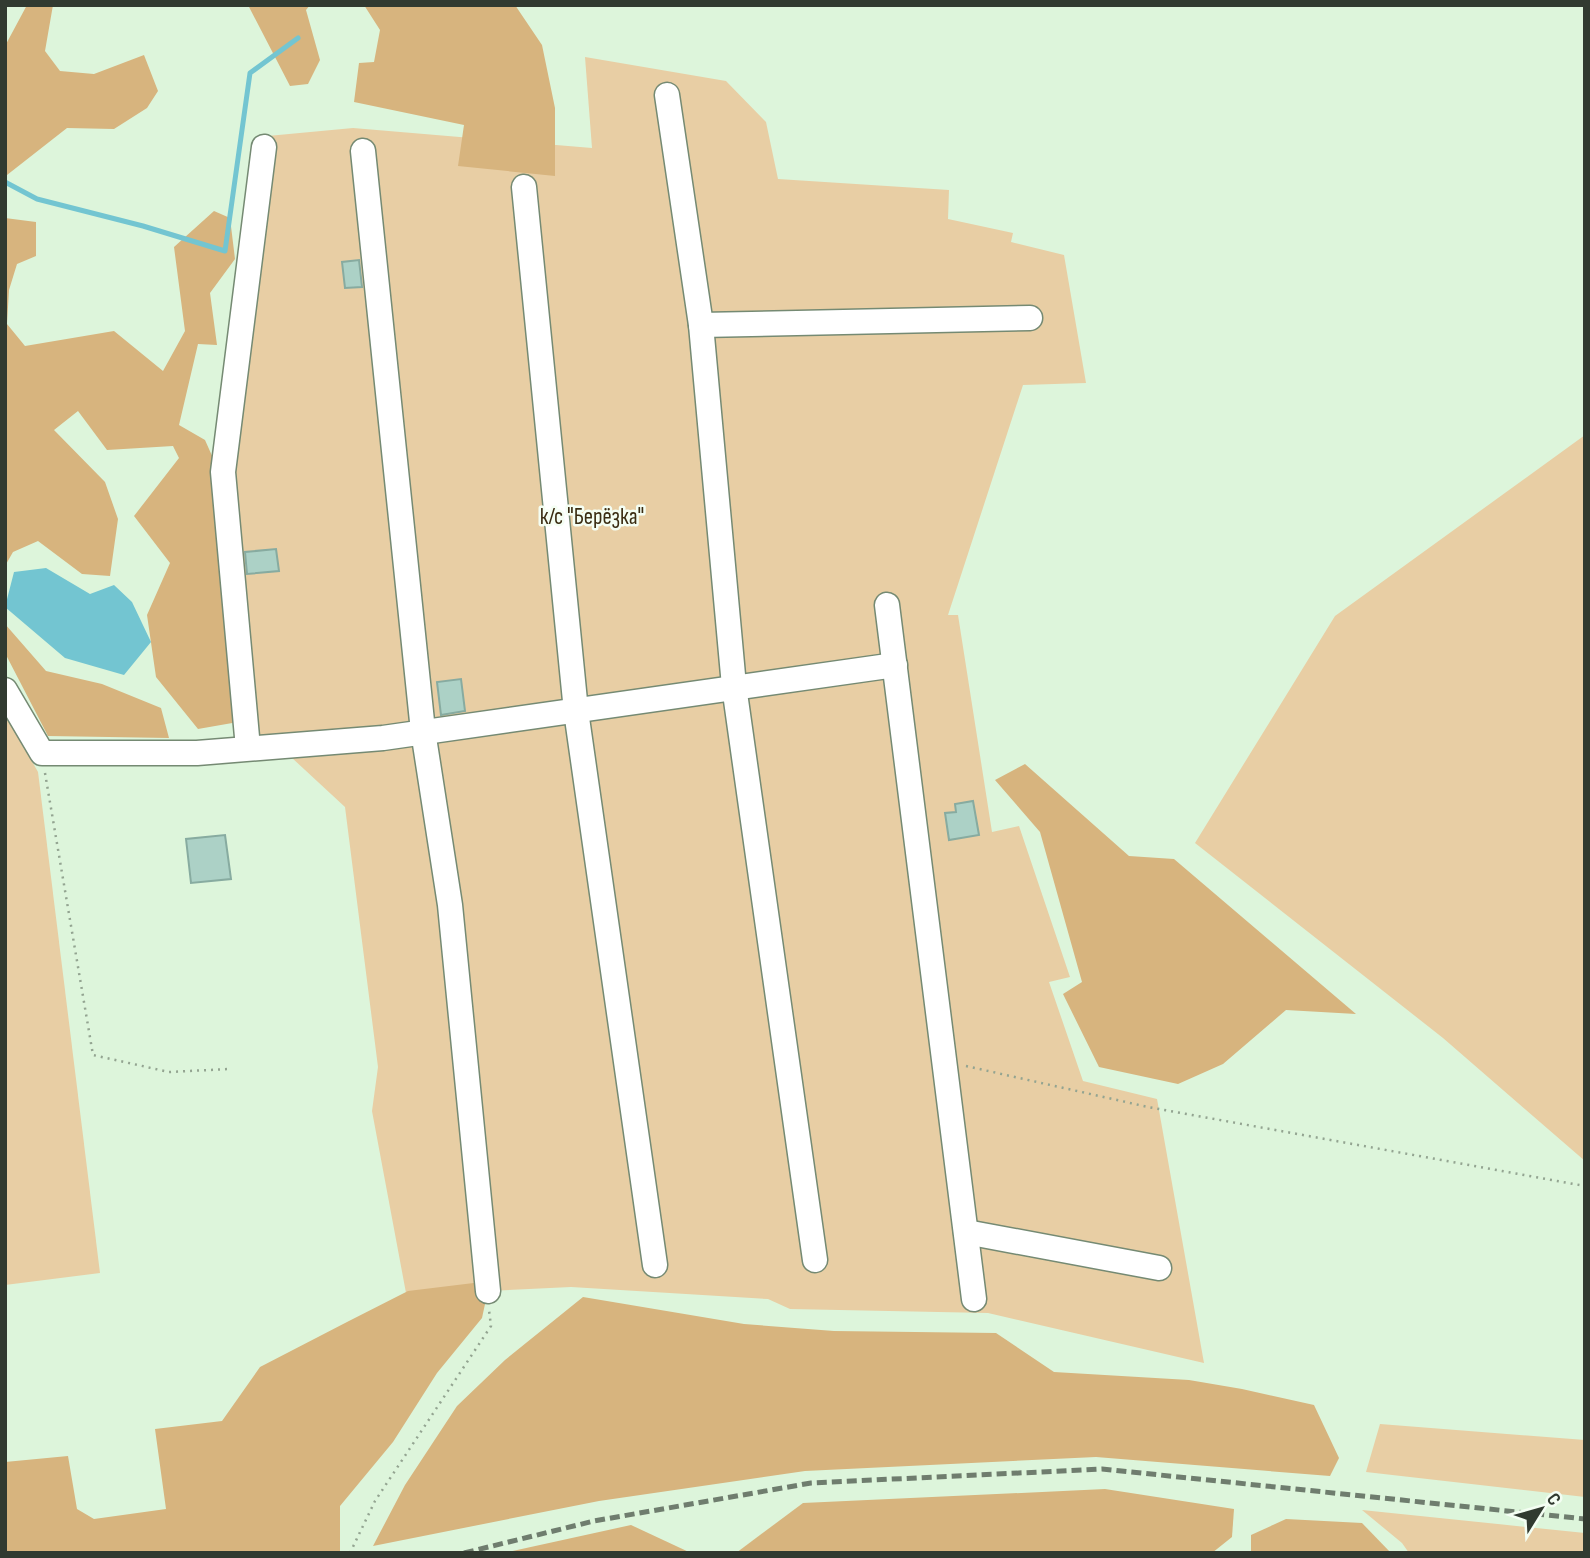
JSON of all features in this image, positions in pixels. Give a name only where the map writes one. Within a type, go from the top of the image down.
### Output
[{"type":"street","points":[[667,94],[701,325],[734,686],[815,1260]]},
{"type":"street","points":[[244,748],[223,472],[264,147]]},
{"type":"street","points":[[363,151],[423,731],[450,905],[488,1291]]},
{"type":"street","points":[[524,187],[576,712],[655,1265]]},
{"type":"street","points":[[701,325],[1030,318]]},
{"type":"street","points":[[887,605],[974,1299]]},
{"type":"street","points":[[5,690],[42,753],[197,753],[383,738],[895,664]]},
{"type":"street","points":[[966,1232],[1159,1268]]},
{"type":"path","points":[[42,753],[93,1055],[169,1072],[229,1069]]},
{"type":"path","points":[[946,1062],[1147,1107],[1585,1186]]},
{"type":"path","points":[[350,1553],[375,1501],[491,1326],[488,1291]]},
{"type":"green space","name":"к/с \"Берёзка\"","points":[[585,57],[726,81],[766,122],[778,179],[949,190],[948,219],[1013,233],[1011,242],[1064,255],[1086,383],[1023,385],[948,615],[958,615],[992,832],[1019,826],[1070,977],[1049,982],[1083,1081],[1157,1099],[1204,1363],[988,1313],[790,1309],[768,1299],[571,1287],[488,1291],[409,1309],[372,1111],[378,1067],[345,807],[291,757],[248,755],[217,467],[257,137],[353,128],[592,148]]},
{"type":"green space","points":[[1585,435],[1585,1161],[1443,1038],[1195,843],[1335,616]]},
{"type":"green space","points":[[5,713],[38,772],[100,1273],[5,1285]]},
{"type":"green space","points":[[1380,1424],[1585,1440],[1585,1497],[1366,1472]]},
{"type":"green space","points":[[1362,1510],[1585,1533],[1585,1553],[1409,1553],[1402,1543]]},
{"type":"shaded area","points":[[27,5],[53,5],[45,51],[60,71],[94,74],[144,55],[158,91],[147,108],[114,129],[67,128],[5,179],[5,46]]},
{"type":"shaded area","points":[[248,5],[310,5],[306,10],[320,60],[308,84],[290,86]]},
{"type":"shaded area","points":[[364,5],[515,5],[542,45],[555,108],[555,176],[458,166],[464,125],[354,102],[359,63],[374,62],[380,30]]},
{"type":"shaded area","points":[[214,211],[230,218],[235,259],[210,293],[217,345],[198,344],[179,425],[205,440],[217,467],[238,722],[198,729],[156,677],[147,615],[170,563],[134,516],[179,458],[173,446],[107,450],[78,411],[54,430],[105,482],[118,519],[110,576],[82,574],[38,541],[13,552],[5,566],[5,218],[36,222],[36,256],[17,264],[9,290],[7,324],[25,346],[114,331],[163,371],[185,331],[174,247]]},
{"type":"shaded area","points":[[5,624],[46,671],[102,684],[161,708],[169,738],[48,736],[5,653]]},
{"type":"shaded area","points":[[1025,764],[1129,856],[1174,859],[1356,1014],[1286,1010],[1223,1064],[1178,1084],[1099,1067],[1063,994],[1082,982],[1040,832],[995,780]]},
{"type":"shaded area","points":[[490,1281],[482,1318],[437,1373],[393,1442],[340,1506],[340,1552],[5,1553],[5,1462],[68,1456],[77,1509],[94,1519],[166,1509],[155,1429],[222,1421],[260,1367],[408,1291]]},
{"type":"shaded area","points":[[583,1297],[744,1324],[834,1331],[996,1333],[1054,1372],[1189,1380],[1314,1405],[1339,1458],[1330,1476],[1096,1457],[805,1471],[599,1501],[373,1546],[405,1485],[457,1406],[505,1360]]},
{"type":"shaded area","points":[[1105,1489],[1234,1509],[1232,1537],[1212,1553],[736,1553],[803,1503]]},
{"type":"shaded area","points":[[1286,1519],[1362,1523],[1391,1553],[1251,1553],[1251,1535]]},
{"type":"shaded area","points":[[631,1525],[691,1553],[504,1553]]},
{"type":"water","points":[[46,568],[90,594],[114,585],[132,602],[151,642],[124,675],[65,658],[5,607],[14,572]]},
{"type":"building","points":[[359,260],[362,287],[345,288],[342,262]]},
{"type":"building","points":[[276,549],[279,571],[247,574],[245,552]]},
{"type":"building","points":[[461,679],[465,711],[441,715],[437,682]]},
{"type":"building","points":[[973,801],[979,835],[949,840],[945,813],[956,812],[955,804]]},
{"type":"building","points":[[225,835],[231,879],[191,883],[186,839]]},
{"type":"waterway","points":[[5,182],[37,199],[143,226],[225,251],[250,73],[298,38]]},
{"type":"railway","points":[[464,1553],[594,1521],[811,1483],[1102,1469],[1585,1519]]}]
